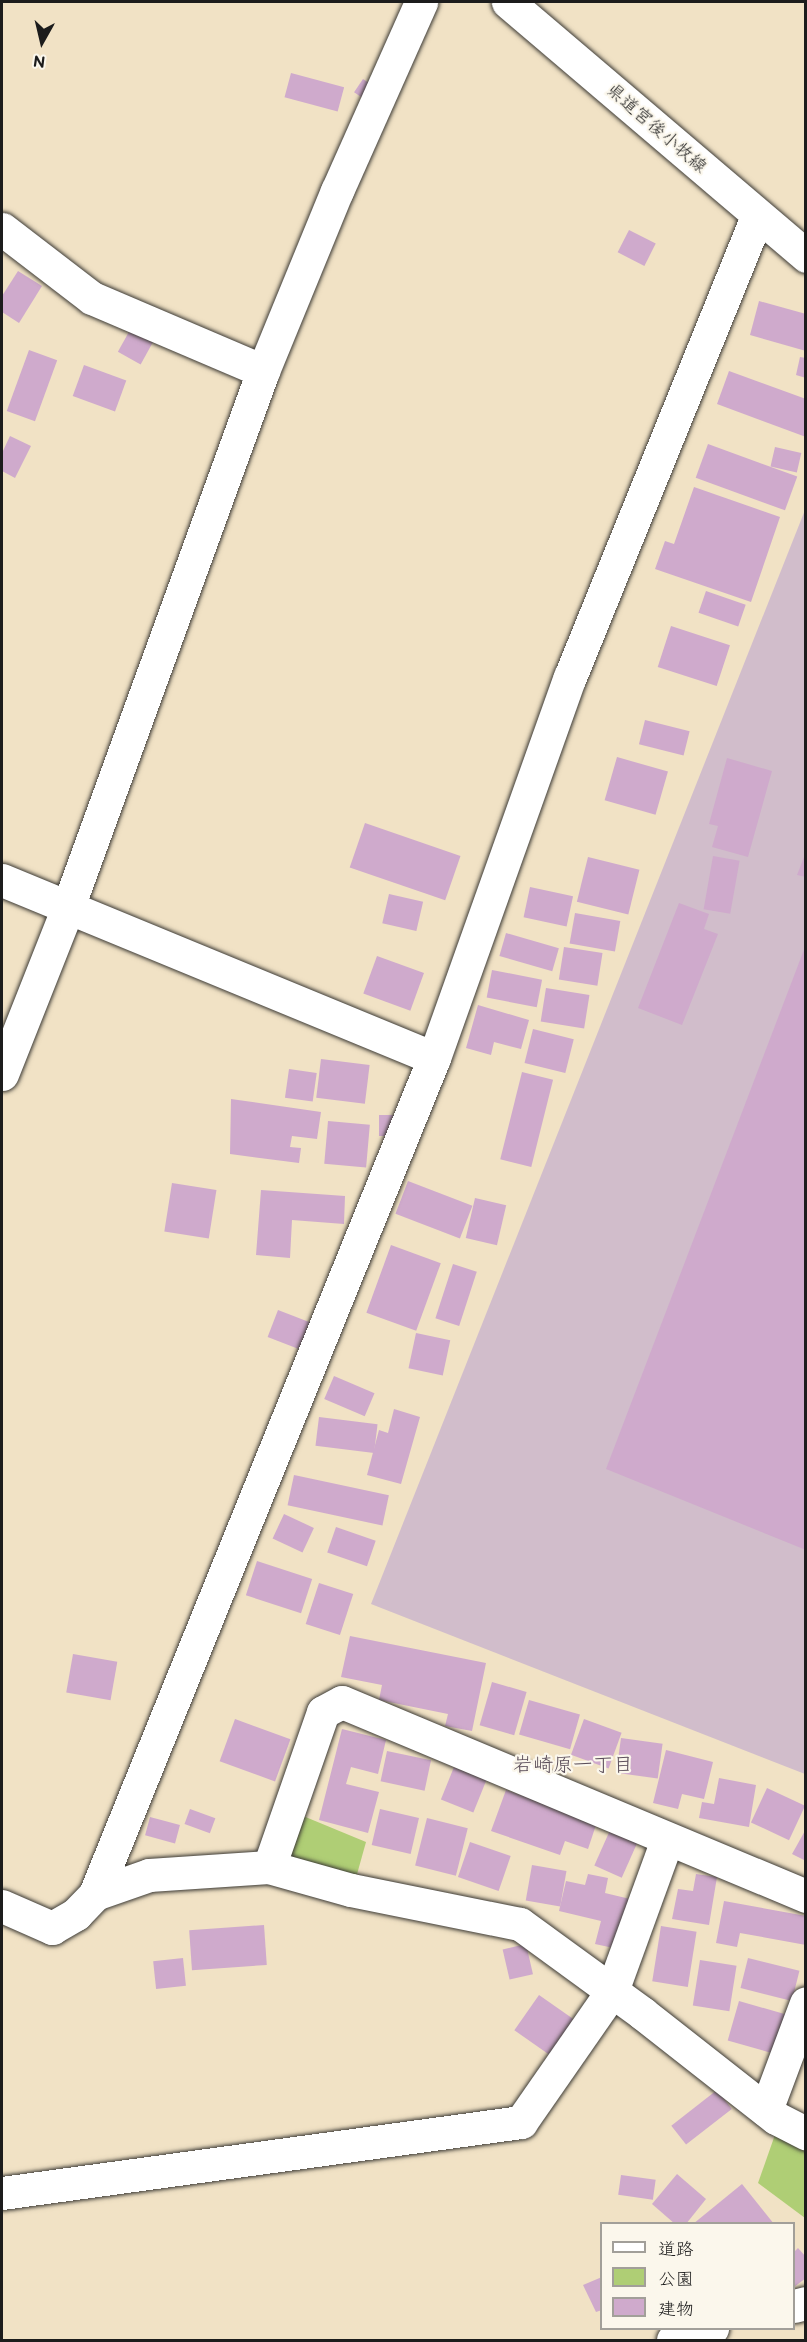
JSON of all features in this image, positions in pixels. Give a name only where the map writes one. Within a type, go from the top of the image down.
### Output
[{"type":"street","points":[[2,1074],[68,907],[263,371],[337,191],[421,2]]},
{"type":"street","name":"県道宮後小牧線","points":[[508,2],[806,256]]},
{"type":"street","points":[[2,1906],[52,1928],[76,1914],[95,1894],[434,1058],[570,677],[757,216]]},
{"type":"street","points":[[2,229],[92,298],[263,371]]},
{"type":"street","points":[[2,880],[434,1058]]},
{"type":"street","points":[[269,1867],[323,1712],[342,1702],[667,1840],[806,1896]]},
{"type":"street","points":[[2,2193],[521,2122],[612,1991],[667,1840]]},
{"type":"street","points":[[95,1894],[149,1875],[269,1867],[351,1890],[520,1924],[612,1991],[766,2110],[806,2133]]},
{"type":"street","points":[[766,2110],[806,2003]]},
{"type":"street","points":[[673,2340],[706,2330]]},
{"type":"shaded area","points":[[805,510],[805,1774],[371,1604]]},
{"type":"green space","points":[[291,1811],[366,1842],[354,1885],[279,1863]]},
{"type":"green space","points":[[777,2129],[805,2144],[805,2218],[758,2183]]},
{"type":"building","points":[[291,73],[344,87],[338,111],[285,97]]},
{"type":"building","points":[[363,79],[378,89],[369,102],[354,92]]},
{"type":"building","points":[[629,230],[656,244],[644,266],[618,252]]},
{"type":"building","points":[[18,271],[42,286],[19,323],[2,312],[2,296]]},
{"type":"building","points":[[759,301],[806,314],[806,351],[750,335]]},
{"type":"building","points":[[130,330],[153,343],[141,364],[118,352]]},
{"type":"building","points":[[29,350],[57,360],[35,421],[7,411]]},
{"type":"building","points":[[800,357],[806,358],[806,378],[796,375]]},
{"type":"building","points":[[84,365],[126,380],[115,411],[73,396]]},
{"type":"building","points":[[729,371],[806,399],[806,437],[717,404]]},
{"type":"building","points":[[10,436],[31,446],[15,478],[2,471],[2,453]]},
{"type":"building","points":[[708,444],[797,476],[785,510],[696,478]]},
{"type":"building","points":[[775,447],[801,453],[797,473],[771,466]]},
{"type":"building","points":[[694,487],[780,517],[751,602],[655,569],[665,541],[674,544]]},
{"type":"building","points":[[706,591],[746,605],[738,626],[699,613]]},
{"type":"building","points":[[671,626],[730,645],[717,686],[658,667]]},
{"type":"building","points":[[645,720],[690,731],[684,755],[639,744]]},
{"type":"building","points":[[617,757],[668,772],[656,815],[605,800]]},
{"type":"building","points":[[727,758],[772,771],[748,857],[712,847],[718,826],[709,824]]},
{"type":"building","points":[[365,823],[460,856],[445,900],[350,867]]},
{"type":"building","points":[[806,852],[806,877],[797,875]]},
{"type":"building","points":[[713,856],[740,861],[730,914],[704,909]]},
{"type":"building","points":[[588,857],[639,870],[628,914],[577,902]]},
{"type":"building","points":[[530,887],[573,896],[567,926],[524,917]]},
{"type":"building","points":[[389,894],[423,902],[416,931],[382,923]]},
{"type":"building","points":[[679,903],[709,914],[704,929],[718,934],[682,1025],[638,1008]]},
{"type":"building","points":[[575,913],[620,921],[615,952],[570,944]]},
{"type":"building","points":[[506,933],[559,948],[552,971],[499,956]]},
{"type":"building","points":[[564,947],[603,953],[597,986],[559,980]]},
{"type":"building","points":[[806,947],[806,1550],[606,1469]]},
{"type":"building","points":[[377,956],[424,973],[410,1011],[363,994]]},
{"type":"building","points":[[492,970],[542,980],[537,1007],[487,997]]},
{"type":"building","points":[[546,988],[589,995],[584,1028],[541,1022]]},
{"type":"building","points":[[478,1005],[529,1020],[521,1049],[494,1042],[491,1055],[466,1048]]},
{"type":"building","points":[[533,1029],[574,1039],[565,1073],[525,1063]]},
{"type":"building","points":[[321,1059],[370,1065],[365,1104],[316,1098]]},
{"type":"building","points":[[289,1069],[317,1073],[313,1102],[285,1098]]},
{"type":"building","points":[[522,1072],[553,1080],[531,1167],[500,1159]]},
{"type":"building","points":[[231,1099],[321,1112],[317,1139],[292,1136],[290,1147],[301,1148],[299,1163],[230,1154]]},
{"type":"building","points":[[379,1115],[400,1115],[400,1136],[379,1136]]},
{"type":"building","points":[[328,1121],[370,1125],[366,1167],[324,1164]]},
{"type":"building","points":[[408,1181],[472,1206],[460,1238],[395,1214]]},
{"type":"building","points":[[172,1183],[216,1190],[209,1238],[164,1231]]},
{"type":"building","points":[[261,1190],[345,1196],[344,1224],[292,1220],[290,1258],[256,1255]]},
{"type":"building","points":[[475,1198],[506,1205],[497,1245],[466,1238]]},
{"type":"building","points":[[391,1245],[441,1263],[416,1331],[366,1313]]},
{"type":"building","points":[[453,1264],[477,1272],[459,1326],[435,1318]]},
{"type":"building","points":[[278,1310],[318,1325],[308,1352],[268,1337]]},
{"type":"building","points":[[416,1333],[450,1340],[443,1375],[409,1368]]},
{"type":"building","points":[[334,1376],[375,1393],[365,1416],[324,1399]]},
{"type":"building","points":[[394,1409],[420,1417],[401,1484],[367,1475],[379,1430],[388,1433]]},
{"type":"building","points":[[319,1417],[378,1424],[374,1453],[315,1446]]},
{"type":"building","points":[[294,1475],[389,1495],[382,1525],[288,1505]]},
{"type":"building","points":[[284,1514],[314,1528],[302,1552],[273,1538]]},
{"type":"building","points":[[336,1527],[376,1541],[367,1566],[327,1553]]},
{"type":"building","points":[[257,1561],[312,1579],[301,1613],[246,1595]]},
{"type":"building","points":[[319,1583],[353,1594],[340,1635],[306,1624]]},
{"type":"building","points":[[350,1636],[486,1663],[472,1731],[445,1726],[448,1714],[379,1700],[382,1685],[341,1677]]},
{"type":"building","points":[[73,1654],[117,1662],[111,1700],[66,1692]]},
{"type":"building","points":[[492,1682],[527,1692],[514,1735],[480,1725]]},
{"type":"building","points":[[529,1700],[580,1715],[570,1749],[519,1735]]},
{"type":"building","points":[[235,1719],[290,1739],[275,1781],[220,1761]]},
{"type":"building","points":[[584,1719],[622,1733],[609,1768],[571,1755]]},
{"type":"building","points":[[342,1729],[386,1740],[378,1774],[351,1767],[346,1784],[379,1792],[368,1833],[319,1820]]},
{"type":"building","points":[[621,1738],[663,1744],[658,1779],[616,1773]]},
{"type":"building","points":[[666,1750],[713,1762],[704,1799],[682,1794],[678,1809],[653,1803]]},
{"type":"building","points":[[387,1751],[431,1760],[425,1791],[381,1781]]},
{"type":"building","points":[[454,1767],[486,1780],[473,1813],[441,1799]]},
{"type":"building","points":[[719,1778],[756,1785],[749,1827],[699,1818],[702,1802],[714,1804]]},
{"type":"building","points":[[767,1788],[805,1806],[789,1840],[751,1822]]},
{"type":"building","points":[[506,1790],[597,1822],[588,1849],[565,1841],[560,1855],[491,1831]]},
{"type":"building","points":[[190,1809],[215,1818],[210,1833],[185,1824]]},
{"type":"building","points":[[380,1809],[419,1818],[411,1854],[372,1845]]},
{"type":"building","points":[[150,1817],[180,1825],[175,1843],[145,1835]]},
{"type":"building","points":[[427,1818],[468,1828],[456,1876],[415,1866]]},
{"type":"building","points":[[611,1828],[638,1840],[622,1878],[594,1865]]},
{"type":"building","points":[[806,1829],[806,1861],[792,1854]]},
{"type":"building","points":[[470,1842],[511,1856],[499,1891],[458,1877]]},
{"type":"building","points":[[532,1865],[566,1871],[560,1907],[526,1900]]},
{"type":"building","points":[[588,1874],[608,1878],[605,1893],[630,1899],[618,1949],[595,1944],[601,1921],[559,1911],[566,1881],[585,1885]]},
{"type":"building","points":[[696,1874],[717,1877],[709,1925],[672,1919],[678,1889],[693,1891]]},
{"type":"building","points":[[724,1901],[806,1916],[806,1945],[740,1933],[737,1947],[716,1943]]},
{"type":"building","points":[[264,1925],[267,1965],[192,1970],[189,1930]]},
{"type":"building","points":[[661,1926],[697,1932],[688,1987],[652,1981]]},
{"type":"building","points":[[526,1944],[533,1974],[510,1980],[503,1949]]},
{"type":"building","points":[[183,1958],[186,1986],[156,1989],[153,1961]]},
{"type":"building","points":[[748,1958],[799,1971],[792,2001],[741,1988]]},
{"type":"building","points":[[700,1960],[737,1966],[729,2011],[693,2005]]},
{"type":"building","points":[[539,1995],[581,2024],[556,2059],[514,2030]]},
{"type":"building","points":[[739,2001],[787,2015],[776,2054],[728,2040]]},
{"type":"building","points":[[717,2090],[732,2109],[686,2145],[671,2126]]},
{"type":"building","points":[[677,2174],[706,2199],[688,2222],[673,2222],[652,2204]]},
{"type":"building","points":[[621,2175],[656,2180],[653,2200],[618,2195]]},
{"type":"building","points":[[742,2184],[772,2222],[695,2222]]},
{"type":"building","points":[[798,2248],[806,2257],[806,2278],[795,2286],[795,2251]]},
{"type":"building","points":[[600,2278],[600,2311],[596,2312],[583,2285]]},
{"type":"district","name":"岩崎原一丁目","points":[[573,1765]]}]
